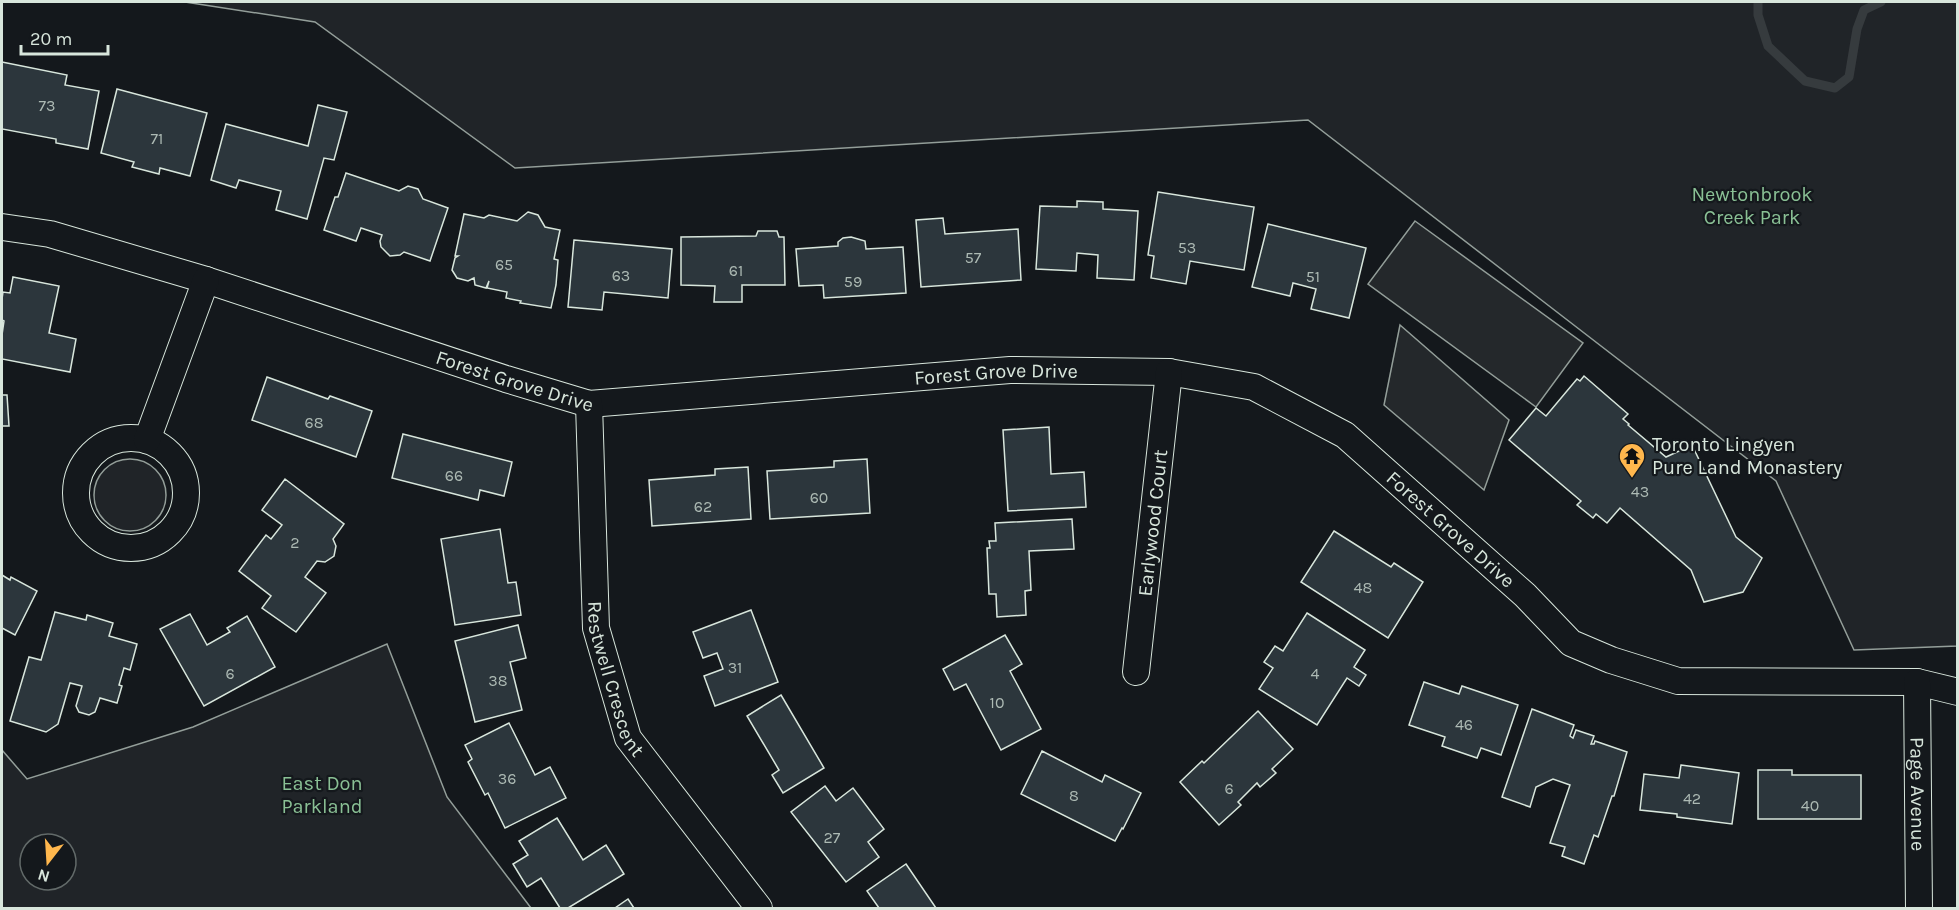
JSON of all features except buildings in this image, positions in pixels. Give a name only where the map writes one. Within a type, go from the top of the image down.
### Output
[{"type":"street","name":"Forest Grove Drive","points":[[2,227],[50,234],[206,280],[495,376],[589,404],[1010,370],[1169,372],[1254,387],[1346,435],[1525,595],[1571,643],[1611,660],[1677,681],[1917,682],[1958,692]]},
{"type":"street","points":[[147,440],[206,280]]},
{"type":"street","name":"Earlywood Court","points":[[1136,672],[1169,372]]},
{"type":"street","name":"Restwell Crescent","points":[[589,404],[596,628],[628,738],[759,909]]},
{"type":"street","points":[[129,438],[147,440],[164,448],[176,461],[184,477],[187,495],[183,512],[175,528],[161,540],[145,547],[127,549],[110,544],[94,534],[82,520],[76,502],[76,483],[83,466],[94,451],[110,442],[129,438]]},
{"type":"street","name":"Forest Grove Drive","points":[[1917,682],[1958,673]]},
{"type":"street","name":"Page Avenue","points":[[1917,682],[1919,909]]},
{"type":"green space","name":"Newtonbrook Creek Park","points":[[185,2],[1957,2],[1957,646],[1854,650],[1776,481],[1308,120],[515,168],[315,22]]},
{"type":"green space","points":[[137,459],[156,469],[164,481],[166,495],[164,509],[156,521],[144,529],[123,531],[104,521],[96,509],[94,488],[104,469],[116,461]]},
{"type":"green space","name":"East Don Parkland","points":[[387,644],[447,797],[531,908],[2,908],[2,750],[27,779],[193,727]]},
{"type":"shaded area","points":[[1415,221],[1583,343],[1536,407],[1368,284]]},
{"type":"shaded area","points":[[1400,325],[1509,420],[1484,490],[1384,405]]},
{"type":"waterway","points":[[1758,2],[1758,15],[1768,46],[1805,81],[1835,88],[1849,77],[1857,29],[1864,10],[1881,2]]},
{"type":"place","name":"Toronto Lingyen Pure Land Monastery","points":[[1632,479]]}]
